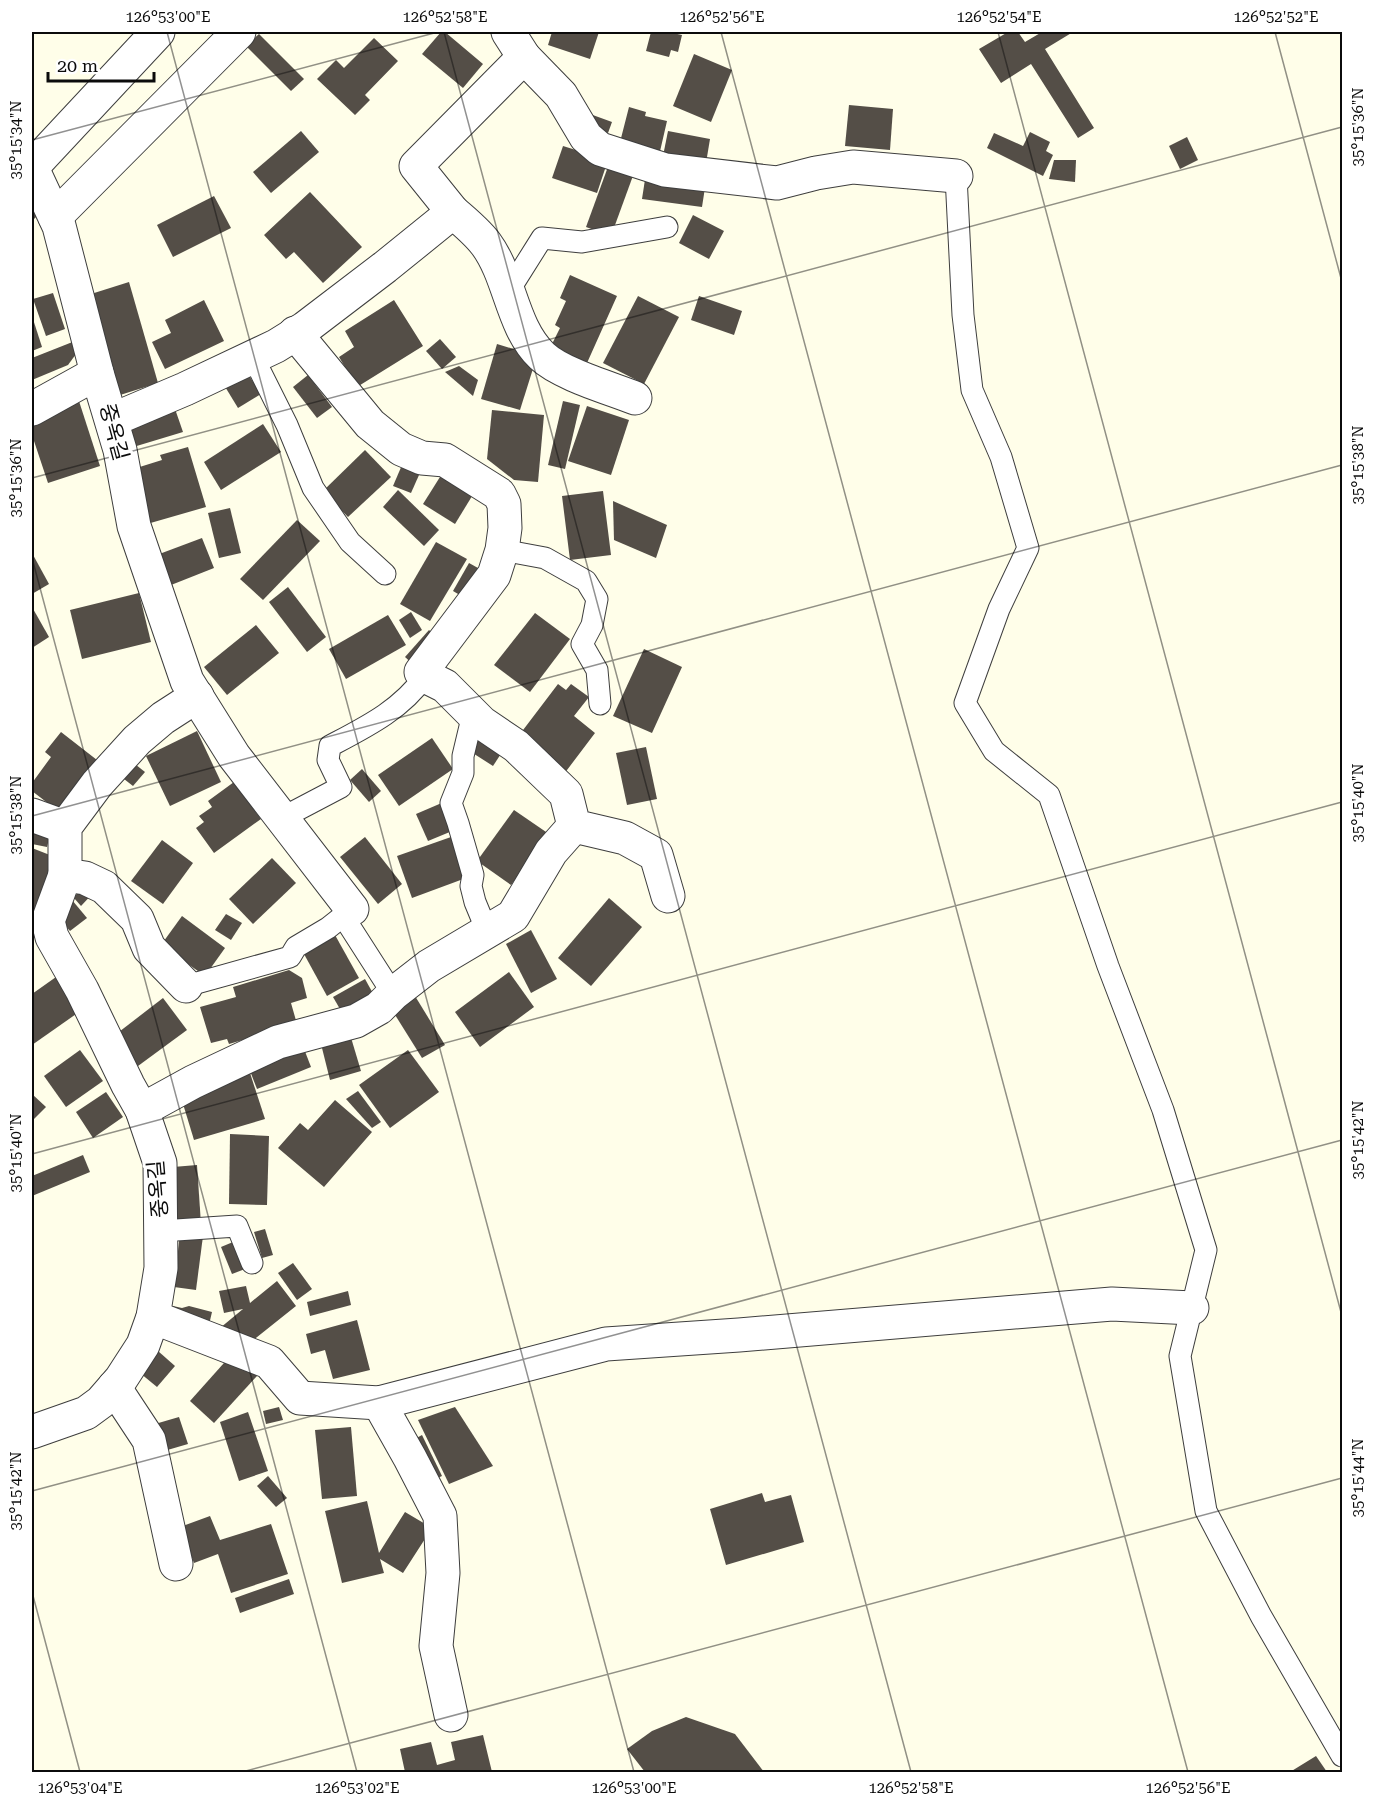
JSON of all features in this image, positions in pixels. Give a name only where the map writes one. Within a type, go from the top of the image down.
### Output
[{"type":"street","name":"중옥길","points":[[158,32],[32,168],[59,226],[97,373],[120,450],[134,526],[187,681],[234,756],[282,818],[347,913]]},
{"type":"street","points":[[55,217],[239,32]]},
{"type":"street","points":[[635,399],[564,369],[543,357],[527,337],[487,245],[453,212],[416,166],[516,44],[561,95],[586,137],[600,149],[665,170],[777,183],[816,172],[853,167],[956,176]]},
{"type":"street","points":[[112,420],[253,357],[295,333],[385,267],[453,212]]},
{"type":"street","points":[[295,333],[370,424],[401,449],[422,458],[445,460],[499,494],[504,504],[502,549],[494,575],[421,672],[445,686],[482,723],[516,746],[567,794],[574,826]]},
{"type":"street","points":[[32,409],[97,373]]},
{"type":"street","points":[[32,815],[65,827],[136,740],[196,696]]},
{"type":"street","points":[[574,826],[625,837],[656,855],[669,896]]},
{"type":"street","points":[[142,1110],[193,1082],[278,1042],[356,1021],[379,1008],[429,966],[513,916],[552,852],[574,826]]},
{"type":"street","name":"중옥길","points":[[32,1432],[86,1413],[100,1402],[121,1379],[143,1345],[153,1317],[161,1268],[160,1163],[142,1110],[82,990],[52,937],[48,921],[64,875],[65,827]]},
{"type":"street","points":[[64,875],[85,878],[104,887],[137,918],[148,948],[186,986]]},
{"type":"street","points":[[153,1317],[269,1362],[300,1398],[379,1403],[606,1344],[1112,1304],[1192,1308]]},
{"type":"street","points":[[114,1387],[149,1440],[176,1564]]},
{"type":"street","points":[[379,1403],[440,1516],[443,1573],[436,1646],[451,1715]]},
{"type":"lane","points":[[956,176],[963,315],[972,390],[1001,457],[1028,548],[999,609],[965,703],[994,752],[1049,795],[1108,966],[1163,1110],[1206,1250],[1180,1356],[1206,1511],[1261,1616],[1342,1756]]},
{"type":"lane","points":[[508,292],[542,238],[582,242],[667,228]]},
{"type":"lane","points":[[253,357],[287,425],[313,488],[350,542],[385,574]]},
{"type":"lane","points":[[502,549],[545,558],[586,581],[597,599],[592,625],[582,644],[597,670],[600,704]]},
{"type":"lane","points":[[282,818],[341,787],[328,760],[330,746],[396,708],[414,692],[425,676]]},
{"type":"lane","points":[[473,714],[463,756],[463,773],[451,803],[472,875],[471,886],[475,902],[486,931]]},
{"type":"lane","points":[[186,986],[290,957],[296,946],[328,928],[347,913],[393,994]]},
{"type":"lane","points":[[162,1231],[237,1226],[252,1263]]},
{"type":"building","points":[[441,32],[445,32],[483,64],[463,88],[422,54]]},
{"type":"building","points":[[552,32],[599,32],[590,59],[548,45]]},
{"type":"building","points":[[651,32],[682,35],[678,52],[671,50],[669,57],[646,51]]},
{"type":"building","points":[[1008,32],[1018,32],[1025,42],[1042,32],[1073,32],[1045,49],[1094,128],[1078,138],[1031,64],[1001,83],[979,49]]},
{"type":"building","points":[[259,34],[304,79],[291,91],[246,46]]},
{"type":"building","points":[[374,38],[398,61],[365,95],[370,100],[355,115],[317,79],[336,60],[344,68]]},
{"type":"building","points":[[694,54],[732,70],[711,122],[673,106]]},
{"type":"building","points":[[849,105],[893,109],[890,150],[845,146]]},
{"type":"building","points":[[629,107],[646,112],[645,116],[667,121],[658,160],[619,146]]},
{"type":"building","points":[[590,114],[612,122],[608,133],[586,125]]},
{"type":"building","points":[[301,131],[319,152],[271,193],[253,172]]},
{"type":"building","points":[[668,131],[710,139],[705,169],[662,161]]},
{"type":"building","points":[[1030,132],[1050,142],[1046,151],[1053,155],[1043,176],[987,148],[994,133],[1023,146]]},
{"type":"building","points":[[1187,137],[1198,160],[1180,169],[1169,146]]},
{"type":"building","points":[[563,146],[608,160],[597,193],[552,178]]},
{"type":"building","points":[[1054,160],[1076,160],[1075,182],[1049,179]]},
{"type":"building","points":[[609,164],[634,173],[611,236],[586,227]]},
{"type":"building","points":[[646,173],[706,181],[702,207],[642,199]]},
{"type":"building","points":[[310,192],[362,247],[323,283],[294,252],[286,259],[264,235]]},
{"type":"building","points":[[214,196],[231,228],[173,257],[157,225]]},
{"type":"building","points":[[32,198],[43,210],[32,221]]},
{"type":"building","points":[[693,215],[724,231],[709,259],[679,243]]},
{"type":"building","points":[[570,275],[617,296],[587,363],[551,346],[560,328],[555,325],[566,301],[560,298]]},
{"type":"building","points":[[129,282],[158,383],[117,396],[91,294]]},
{"type":"building","points":[[53,293],[65,329],[46,336],[33,299]]},
{"type":"building","points":[[638,296],[679,317],[644,384],[603,363]]},
{"type":"building","points":[[699,296],[742,311],[734,335],[691,320]]},
{"type":"building","points":[[204,300],[224,341],[165,369],[152,342],[171,333],[165,320]]},
{"type":"building","points":[[394,300],[423,346],[357,387],[339,357],[354,347],[345,331]]},
{"type":"building","points":[[32,316],[42,347],[32,351]]},
{"type":"building","points":[[440,339],[456,357],[442,369],[426,351]]},
{"type":"building","points":[[75,341],[79,350],[68,365],[32,380],[32,358]]},
{"type":"building","points":[[497,344],[537,356],[520,410],[481,399]]},
{"type":"building","points":[[459,366],[478,380],[473,396],[445,372]]},
{"type":"building","points":[[246,371],[261,394],[238,408],[224,385]]},
{"type":"building","points":[[308,375],[332,407],[317,418],[293,387]]},
{"type":"building","points":[[77,395],[100,466],[48,483],[32,435],[32,425]]},
{"type":"building","points":[[563,401],[580,405],[565,469],[548,465]]},
{"type":"building","points":[[174,406],[183,432],[130,448],[123,427]]},
{"type":"building","points":[[587,406],[629,420],[611,475],[568,461]]},
{"type":"building","points":[[492,410],[544,415],[538,482],[514,480],[487,459]]},
{"type":"building","points":[[263,424],[281,452],[221,490],[204,462]]},
{"type":"building","points":[[188,447],[206,507],[147,524],[130,470],[162,460],[160,455]]},
{"type":"building","points":[[365,450],[391,477],[348,517],[323,491]]},
{"type":"building","points":[[405,458],[423,466],[411,493],[393,486]]},
{"type":"building","points":[[445,469],[477,488],[455,524],[423,504]]},
{"type":"building","points":[[398,490],[439,530],[424,546],[383,507]]},
{"type":"building","points":[[603,491],[611,555],[570,560],[562,496]]},
{"type":"building","points":[[613,501],[667,525],[656,558],[614,540]]},
{"type":"building","points":[[230,508],[241,553],[219,558],[208,513]]},
{"type":"building","points":[[297,520],[320,541],[263,600],[240,579]]},
{"type":"building","points":[[202,538],[214,568],[166,587],[154,556]]},
{"type":"building","points":[[436,542],[467,559],[430,621],[400,604]]},
{"type":"building","points":[[32,553],[49,584],[32,594]]},
{"type":"building","points":[[469,563],[487,573],[470,601],[453,591]]},
{"type":"building","points":[[288,587],[326,637],[307,652],[269,602]]},
{"type":"building","points":[[139,593],[151,642],[82,659],[70,610]]},
{"type":"building","points":[[32,607],[49,637],[32,648]]},
{"type":"building","points":[[411,612],[422,630],[410,638],[399,620]]},
{"type":"building","points":[[535,613],[570,639],[530,692],[494,665]]},
{"type":"building","points":[[388,615],[406,645],[346,679],[329,649]]},
{"type":"building","points":[[256,625],[279,653],[227,695],[204,667]]},
{"type":"building","points":[[429,630],[440,640],[416,667],[405,657]]},
{"type":"building","points":[[644,649],[682,667],[652,733],[613,716]]},
{"type":"building","points":[[558,684],[566,690],[571,684],[589,697],[574,716],[595,733],[564,774],[517,738]]},
{"type":"building","points":[[197,731],[221,782],[170,806],[146,756]]},
{"type":"building","points":[[480,731],[506,746],[493,766],[468,750]]},
{"type":"building","points":[[61,732],[97,760],[58,811],[32,791],[32,783],[51,757],[45,752]]},
{"type":"building","points":[[432,738],[453,769],[399,806],[378,775]]},
{"type":"building","points":[[646,747],[657,799],[627,805],[616,753]]},
{"type":"building","points":[[126,757],[145,772],[133,786],[115,772]]},
{"type":"building","points":[[362,769],[381,791],[369,802],[350,780]]},
{"type":"building","points":[[234,782],[261,819],[214,853],[196,828],[204,822],[199,816],[212,807],[208,801]]},
{"type":"building","points":[[444,802],[457,829],[428,841],[416,814]]},
{"type":"building","points":[[514,810],[549,834],[511,885],[477,861]]},
{"type":"building","points":[[32,822],[52,827],[47,847],[32,844]]},
{"type":"building","points":[[365,837],[402,884],[378,904],[340,857]]},
{"type":"building","points":[[451,837],[466,878],[412,898],[397,856]]},
{"type":"building","points":[[162,840],[193,863],[163,904],[131,881]]},
{"type":"building","points":[[32,848],[60,859],[41,917],[32,913]]},
{"type":"building","points":[[272,858],[296,883],[253,924],[229,899]]},
{"type":"building","points":[[82,886],[95,891],[81,906],[74,898]]},
{"type":"building","points":[[609,898],[642,927],[591,986],[558,958]]},
{"type":"building","points":[[72,900],[87,918],[70,931],[55,913]]},
{"type":"building","points":[[226,914],[242,923],[231,940],[215,930]]},
{"type":"building","points":[[182,916],[225,948],[205,976],[161,945]]},
{"type":"building","points":[[531,930],[557,979],[531,993],[506,944]]},
{"type":"building","points":[[335,935],[359,978],[327,996],[304,954]]},
{"type":"building","points":[[289,970],[302,978],[307,998],[291,1003],[297,1024],[229,1044],[227,1039],[211,1043],[200,1007],[236,997],[233,987]]},
{"type":"building","points":[[509,972],[534,1007],[480,1047],[455,1012]]},
{"type":"building","points":[[56,977],[79,1012],[32,1045],[32,994]]},
{"type":"building","points":[[365,979],[375,997],[344,1016],[333,997]]},
{"type":"building","points":[[415,996],[445,1045],[422,1058],[392,1010]]},
{"type":"building","points":[[163,998],[187,1030],[138,1066],[115,1035]]},
{"type":"building","points":[[349,1031],[361,1071],[330,1080],[320,1040]]},
{"type":"building","points":[[301,1041],[311,1067],[257,1089],[247,1063]]},
{"type":"building","points":[[80,1050],[103,1081],[66,1107],[44,1076]]},
{"type":"building","points":[[408,1050],[439,1092],[390,1128],[359,1085]]},
{"type":"building","points":[[250,1073],[265,1119],[194,1140],[180,1094]]},
{"type":"building","points":[[358,1091],[381,1122],[372,1128],[346,1099]]},
{"type":"building","points":[[106,1092],[123,1117],[93,1138],[76,1112]]},
{"type":"building","points":[[32,1094],[46,1107],[32,1121]]},
{"type":"building","points":[[335,1100],[372,1132],[324,1187],[278,1148],[300,1123],[308,1130]]},
{"type":"building","points":[[230,1134],[269,1136],[267,1205],[229,1204]]},
{"type":"building","points":[[83,1155],[90,1172],[32,1196],[32,1176]]},
{"type":"building","points":[[197,1165],[201,1224],[178,1226],[173,1167]]},
{"type":"building","points":[[265,1229],[273,1255],[262,1258],[254,1232]]},
{"type":"building","points":[[180,1233],[203,1236],[196,1290],[174,1287]]},
{"type":"building","points":[[233,1242],[245,1269],[232,1274],[221,1247]]},
{"type":"building","points":[[293,1263],[312,1289],[297,1300],[278,1273]]},
{"type":"building","points":[[277,1281],[296,1306],[247,1345],[214,1333],[243,1309],[224,1313],[219,1291],[246,1286],[250,1303]]},
{"type":"building","points":[[348,1291],[351,1305],[310,1316],[307,1302]]},
{"type":"building","points":[[173,1306],[182,1308],[189,1306],[212,1312],[208,1329],[170,1319]]},
{"type":"building","points":[[357,1320],[370,1370],[333,1379],[325,1350],[311,1354],[306,1334]]},
{"type":"building","points":[[158,1351],[175,1366],[157,1387],[140,1373]]},
{"type":"building","points":[[232,1354],[257,1376],[214,1423],[190,1401]]},
{"type":"building","points":[[279,1407],[283,1420],[266,1424],[263,1411]]},
{"type":"building","points":[[455,1407],[493,1466],[449,1484],[418,1420]]},
{"type":"building","points":[[248,1412],[268,1471],[239,1481],[220,1422]]},
{"type":"building","points":[[179,1417],[188,1444],[164,1451],[155,1424]]},
{"type":"building","points":[[351,1427],[357,1496],[322,1499],[315,1430]]},
{"type":"building","points":[[422,1435],[442,1476],[431,1481],[411,1441]]},
{"type":"building","points":[[268,1476],[287,1498],[276,1507],[257,1486]]},
{"type":"building","points":[[762,1493],[765,1502],[791,1495],[804,1542],[726,1565],[710,1509]]},
{"type":"building","points":[[367,1501],[379,1553],[405,1512],[432,1528],[403,1573],[380,1559],[384,1573],[342,1583],[325,1511]]},
{"type":"building","points":[[210,1516],[220,1540],[271,1524],[288,1574],[231,1593],[218,1554],[194,1563],[180,1527]]},
{"type":"building","points":[[289,1579],[294,1594],[240,1613],[235,1598]]},
{"type":"building","points":[[686,1717],[735,1734],[764,1772],[645,1772],[627,1749],[652,1731]]},
{"type":"building","points":[[483,1735],[492,1772],[405,1772],[400,1749],[431,1742],[437,1765],[455,1760],[451,1742]]},
{"type":"building","points":[[1316,1756],[1327,1772],[1290,1772]]}]
